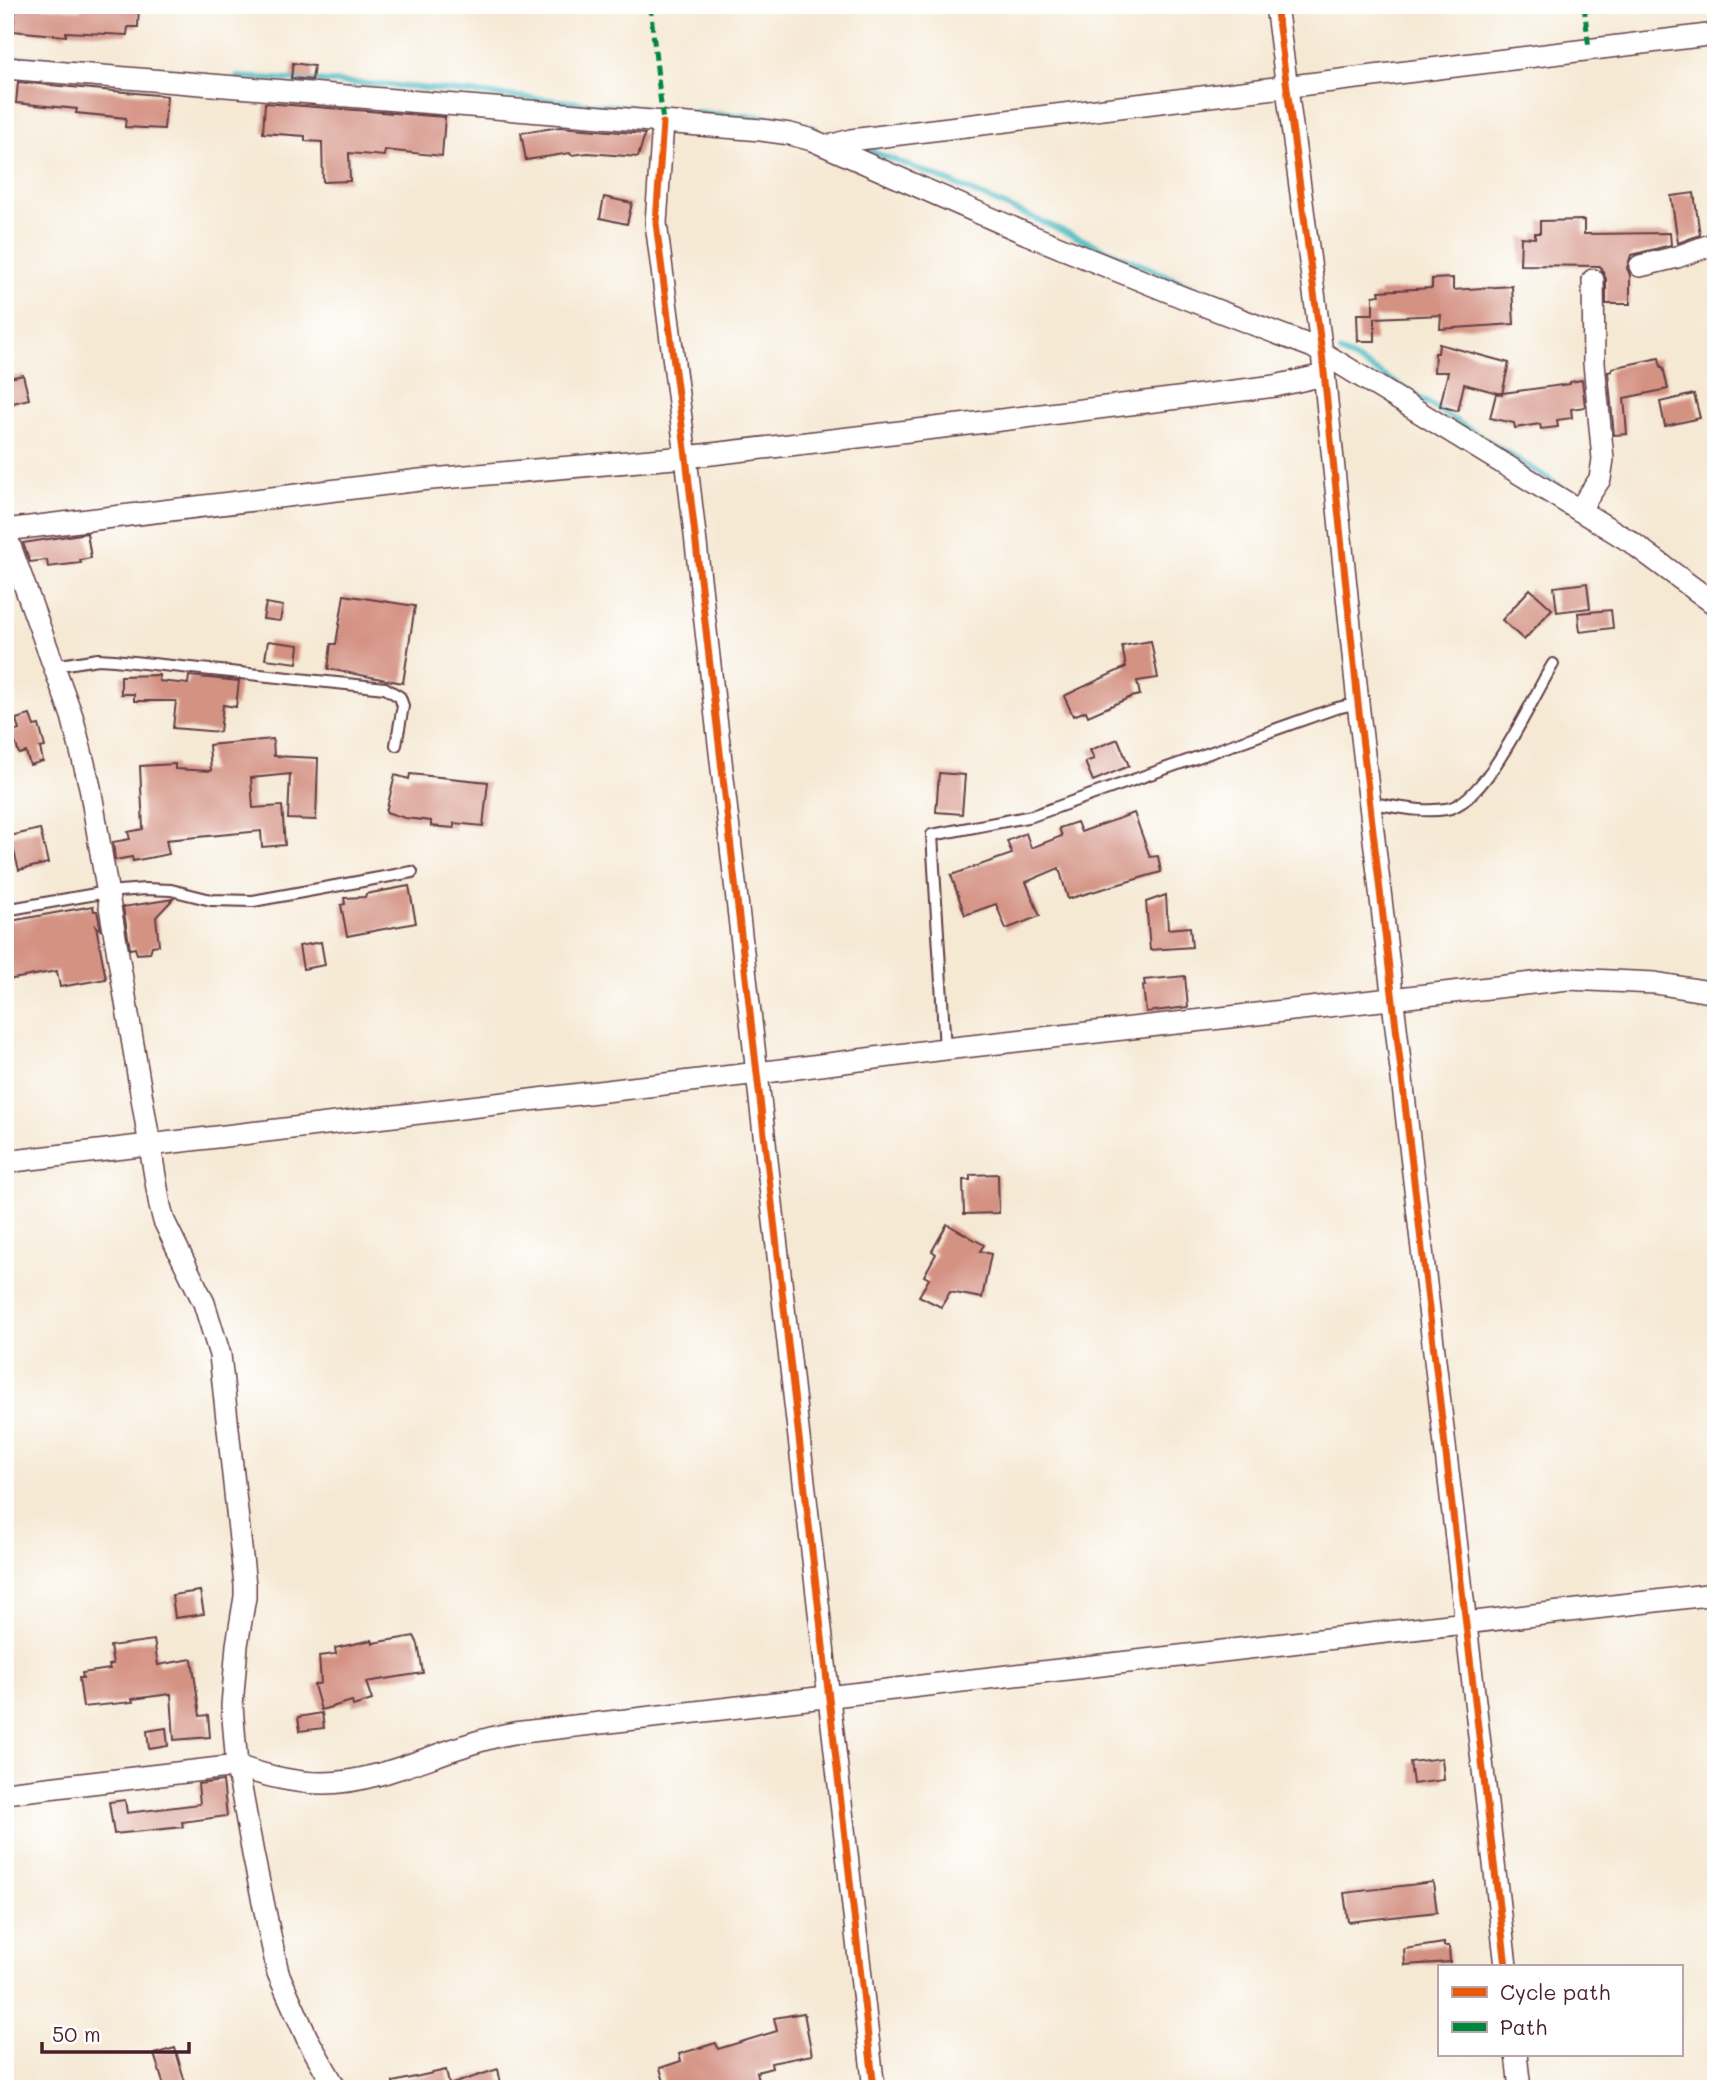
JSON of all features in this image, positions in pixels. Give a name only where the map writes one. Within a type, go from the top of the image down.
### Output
[{"type":"street","points":[[1276,5],[1322,353],[1358,703],[1506,1965]]},
{"type":"street","points":[[829,146],[864,138],[1716,34]]},
{"type":"street","points":[[5,68],[776,131],[829,146],[1027,234],[1313,347],[1631,542],[1716,605]]},
{"type":"street","points":[[663,123],[656,223],[758,1073],[874,2089]]},
{"type":"street","points":[[1640,265],[1677,257],[1716,243]]},
{"type":"street","points":[[1579,510],[1600,479],[1603,459],[1594,363],[1593,280]]},
{"type":"street","points":[[336,2089],[307,2038],[278,1973],[237,1766],[232,1690],[245,1585],[220,1355],[204,1303],[164,1221],[148,1144],[90,787],[72,716],[5,531],[420,481],[686,457],[1248,389],[1324,375]]},
{"type":"street","points":[[5,1162],[945,1049],[1568,979],[1655,983],[1716,993]]},
{"type":"street","points":[[5,1793],[237,1766],[257,1773],[323,1783],[367,1778],[487,1737],[1716,1594]]},
{"type":"street","points":[[1516,2056],[1520,2089]]},
{"type":"lane","points":[[54,666],[114,660],[385,688],[401,697],[403,706],[396,745]]},
{"type":"lane","points":[[1370,803],[1418,809],[1447,809],[1468,799],[1493,768],[1553,664]]},
{"type":"lane","points":[[945,1049],[932,835],[1032,816],[1308,718],[1358,703]]},
{"type":"lane","points":[[5,910],[107,892],[159,889],[211,900],[253,901],[412,872]]},
{"type":"building","points":[[16,5],[81,10],[83,5],[139,5],[138,27],[128,27],[127,35],[66,32],[66,36],[13,31]]},
{"type":"building","points":[[293,63],[314,66],[312,80],[291,78]]},
{"type":"building","points":[[18,82],[167,96],[164,129],[125,127],[126,118],[76,113],[77,109],[16,103]]},
{"type":"building","points":[[265,103],[445,117],[442,156],[385,150],[384,156],[349,153],[350,181],[323,182],[322,142],[305,141],[305,136],[263,133]]},
{"type":"building","points":[[560,127],[645,134],[638,157],[570,153],[526,160],[521,133]]},
{"type":"building","points":[[1694,193],[1700,235],[1678,243],[1671,196]]},
{"type":"building","points":[[604,197],[632,203],[627,224],[600,218]]},
{"type":"building","points":[[1584,220],[1584,234],[1670,233],[1671,245],[1631,255],[1627,268],[1630,275],[1630,304],[1606,304],[1606,279],[1600,266],[1520,265],[1521,237],[1535,238],[1535,233],[1540,233],[1540,221]]},
{"type":"building","points":[[1453,278],[1453,290],[1512,286],[1514,324],[1440,329],[1441,315],[1375,318],[1375,341],[1358,341],[1357,314],[1373,314],[1373,296],[1380,295],[1379,291],[1432,288],[1432,279]]},
{"type":"building","points":[[1439,344],[1509,363],[1502,394],[1464,384],[1458,411],[1440,406],[1448,372],[1434,372],[1435,353],[1438,353]]},
{"type":"building","points":[[1659,358],[1668,389],[1624,398],[1627,434],[1614,435],[1608,372],[1612,371],[1612,368]]},
{"type":"building","points":[[23,375],[29,399],[5,405],[5,379]]},
{"type":"building","points":[[1582,380],[1585,407],[1571,409],[1572,418],[1557,420],[1558,427],[1541,429],[1540,424],[1515,428],[1514,423],[1490,418],[1496,394]]},
{"type":"building","points":[[1694,394],[1700,418],[1665,426],[1660,402]]},
{"type":"building","points":[[87,533],[91,558],[80,560],[81,563],[48,567],[47,560],[30,562],[23,543]]},
{"type":"building","points":[[1587,583],[1590,608],[1557,612],[1554,587]]},
{"type":"building","points":[[1530,589],[1552,609],[1524,640],[1502,620]]},
{"type":"building","points":[[344,595],[415,606],[403,683],[328,669],[331,644],[336,644]]},
{"type":"building","points":[[266,603],[283,606],[280,621],[263,619]]},
{"type":"building","points":[[1611,610],[1613,628],[1580,632],[1578,613]]},
{"type":"building","points":[[268,641],[299,645],[297,663],[265,659]]},
{"type":"building","points":[[1151,641],[1158,678],[1137,681],[1140,695],[1088,716],[1086,711],[1073,716],[1064,696],[1126,667],[1122,646]]},
{"type":"building","points":[[159,675],[159,681],[188,684],[189,676],[239,681],[236,707],[223,705],[220,732],[173,728],[176,701],[134,701],[134,694],[121,694],[121,676]]},
{"type":"building","points":[[30,715],[34,726],[39,725],[45,747],[40,748],[43,761],[30,765],[26,752],[19,754],[12,732],[19,730],[16,719]]},
{"type":"building","points":[[273,739],[274,756],[318,758],[316,820],[288,819],[290,774],[251,778],[253,808],[282,806],[285,845],[262,847],[261,831],[166,840],[169,854],[133,861],[132,857],[115,860],[113,842],[130,839],[128,832],[143,829],[140,766],[175,764],[175,769],[211,771],[209,745]]},
{"type":"building","points":[[1118,739],[1129,766],[1093,781],[1085,762],[1094,759],[1090,750]]},
{"type":"building","points":[[939,773],[965,775],[962,814],[936,812]]},
{"type":"building","points":[[410,774],[488,782],[483,826],[454,823],[454,828],[431,826],[431,821],[405,818],[386,812],[395,775],[409,779]]},
{"type":"building","points":[[1134,813],[1150,857],[1158,856],[1161,872],[1068,899],[1059,868],[1026,882],[1040,916],[1006,929],[996,904],[965,915],[951,875],[1012,854],[1007,841],[1026,833],[1031,848],[1062,836],[1059,828],[1077,822],[1081,832]]},
{"type":"building","points":[[40,829],[48,863],[19,870],[10,836]]},
{"type":"building","points":[[409,886],[416,923],[347,936],[341,905],[345,904],[344,898],[365,897],[366,894]]},
{"type":"building","points":[[1166,895],[1168,929],[1190,927],[1192,947],[1150,950],[1146,902]]},
{"type":"building","points":[[173,899],[156,917],[159,945],[152,946],[150,953],[137,954],[135,948],[130,949],[123,907]]},
{"type":"building","points":[[93,906],[94,911],[97,911],[101,930],[96,926],[106,979],[60,987],[57,971],[7,980],[5,922]]},
{"type":"building","points":[[321,942],[325,965],[303,969],[299,946]]},
{"type":"building","points":[[1185,976],[1188,1007],[1146,1012],[1144,980]]},
{"type":"building","points":[[998,1174],[999,1213],[964,1214],[963,1180],[970,1180],[970,1175]]},
{"type":"building","points":[[947,1224],[984,1245],[980,1251],[991,1254],[982,1298],[950,1292],[941,1307],[919,1296],[929,1279],[924,1276],[936,1254],[932,1251]]},
{"type":"building","points":[[200,1591],[204,1614],[175,1618],[172,1595]]},
{"type":"building","points":[[414,1636],[423,1673],[366,1682],[372,1700],[353,1706],[352,1701],[321,1710],[314,1685],[321,1683],[319,1656],[336,1654],[335,1648],[372,1640],[373,1643]]},
{"type":"building","points":[[154,1640],[158,1665],[192,1659],[200,1716],[208,1715],[210,1737],[174,1740],[171,1694],[132,1699],[133,1702],[83,1707],[79,1678],[83,1678],[82,1673],[110,1669],[109,1665],[113,1664],[110,1646]]},
{"type":"building","points":[[322,1713],[324,1728],[300,1731],[298,1717]]},
{"type":"building","points":[[166,1728],[168,1746],[149,1749],[147,1731]]},
{"type":"building","points":[[1442,1758],[1444,1780],[1413,1784],[1410,1762]]},
{"type":"building","points":[[223,1781],[227,1816],[182,1822],[183,1827],[114,1834],[109,1802],[125,1800],[127,1813],[200,1804],[198,1784]]},
{"type":"building","points":[[1433,1882],[1437,1912],[1348,1922],[1344,1893]]},
{"type":"building","points":[[1444,1943],[1444,1946],[1449,1946],[1450,1962],[1405,1965],[1404,1949]]},
{"type":"building","points":[[804,2013],[812,2055],[771,2063],[772,2068],[757,2072],[761,2089],[666,2089],[660,2068],[681,2061],[679,2054],[716,2043],[718,2049],[777,2031],[774,2018]]},
{"type":"building","points":[[175,2048],[187,2089],[165,2089],[154,2054]]},
{"type":"building","points":[[498,2069],[502,2089],[393,2089],[393,2082],[446,2070],[449,2085]]},
{"type":"waterway","points":[[5,57],[192,73]]},
{"type":"waterway","points":[[237,77],[389,85],[645,109]]},
{"type":"waterway","points":[[677,112],[783,118],[816,129]]},
{"type":"waterway","points":[[861,147],[936,176],[1255,314]]},
{"type":"waterway","points":[[1341,352],[1376,371],[1582,500]]},
{"type":"marked path","points":[[650,5],[663,123]]},
{"type":"marked path","points":[[1584,5],[1589,49]]},
{"type":"cycle path","points":[[1276,5],[1322,353],[1358,703],[1506,1965]]},
{"type":"cycle path","points":[[663,123],[656,223],[686,457],[874,2089]]}]
